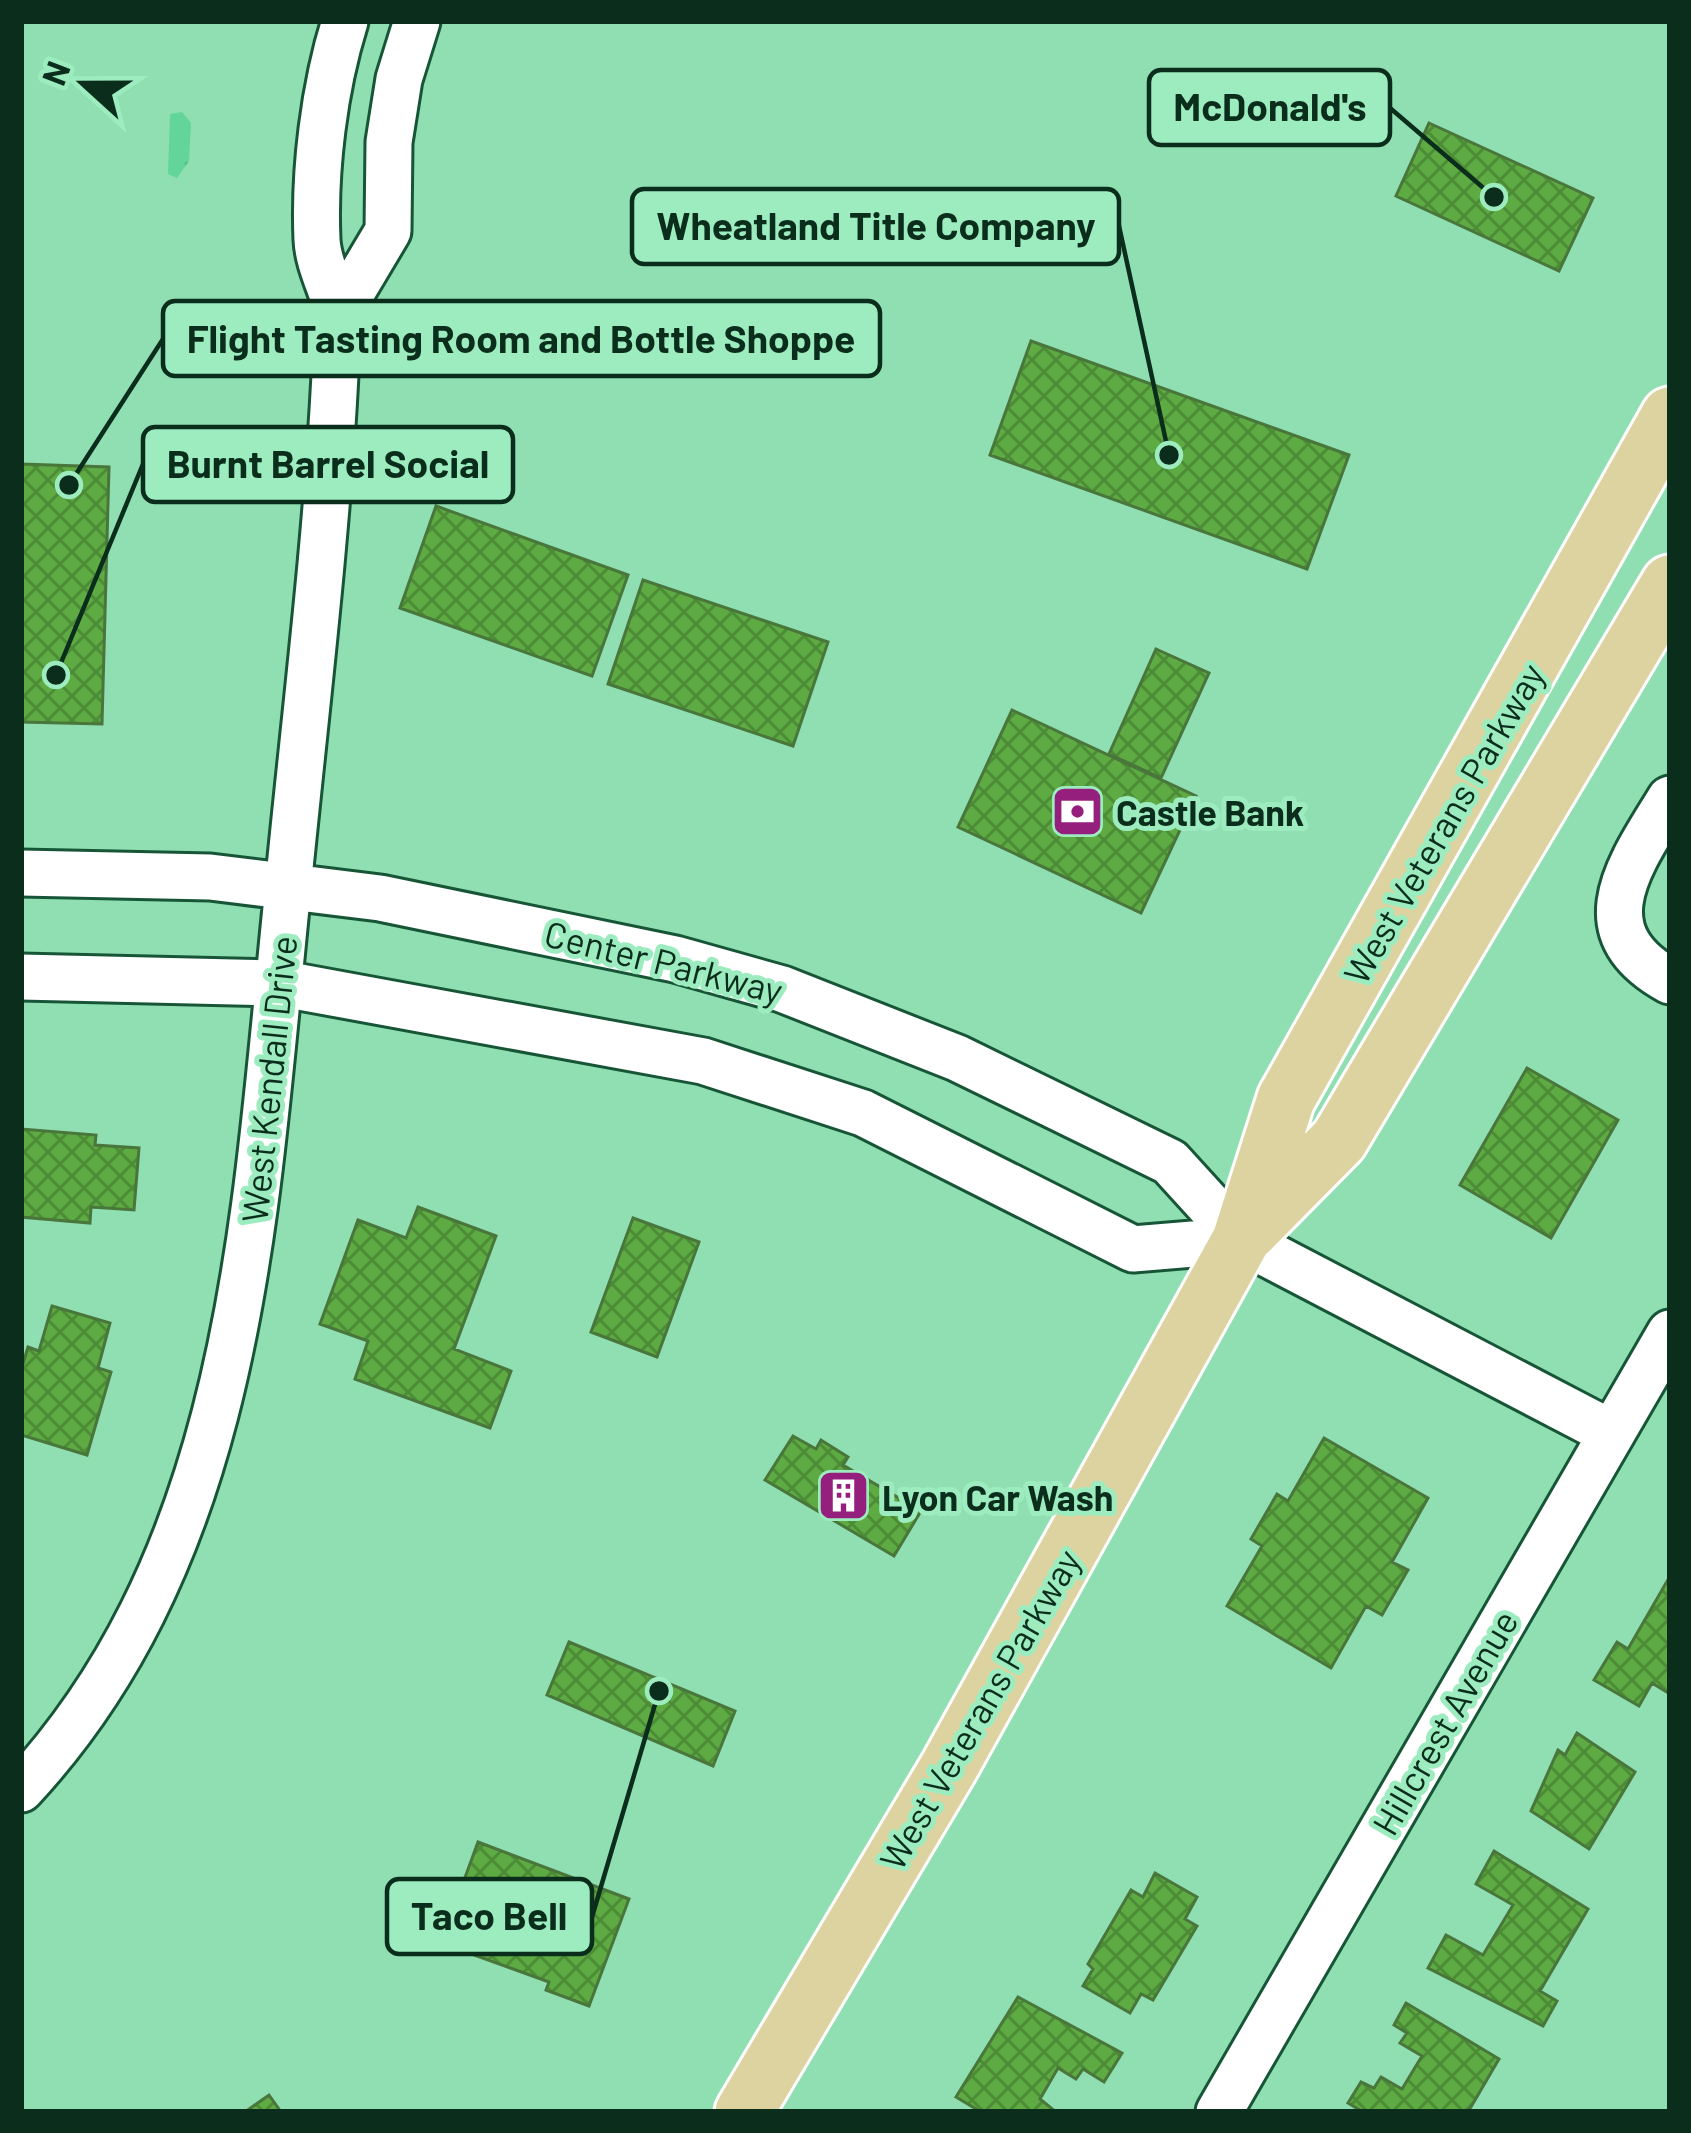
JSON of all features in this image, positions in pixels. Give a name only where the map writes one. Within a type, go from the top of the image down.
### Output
[{"type":"main road","name":"West Veterans Parkway","points":[[744,2112],[949,1767],[1241,1240],[1286,1099],[1670,416]]},
{"type":"main road","name":"West Veterans Parkway","points":[[1241,1240],[1340,1140],[1670,584]]},
{"type":"street","name":"West Kendall Drive","points":[[21,1789],[58,1748],[124,1643],[169,1557],[202,1468],[233,1355],[247,1273],[329,490],[338,315],[316,243],[326,117],[345,21]]},
{"type":"street","name":"West Kendall Drive","points":[[338,315],[388,231],[389,142],[399,79],[417,21]]},
{"type":"street","points":[[1670,800],[1621,879],[1621,926],[1643,966],[1670,981]]},
{"type":"street","name":"Center Parkway","points":[[21,873],[210,877],[288,886],[505,921],[782,988],[957,1058],[1170,1162],[1241,1240],[1612,1433]]},
{"type":"street","points":[[21,977],[278,983],[704,1061],[862,1113],[1133,1249],[1241,1240]]},
{"type":"street","name":"Hillcrest Avenue","points":[[1219,2112],[1670,1333]]},
{"type":"green space","points":[[182,112],[191,123],[189,161],[177,178],[168,174],[170,114]]},
{"type":"building","points":[[1429,123],[1593,198],[1559,271],[1396,196]]},
{"type":"building","points":[[1031,341],[1349,455],[1307,569],[990,455]]},
{"type":"building","points":[[21,464],[109,467],[102,724],[21,722]]},
{"type":"building","points":[[436,506],[628,575],[592,676],[400,608]]},
{"type":"building","points":[[643,580],[828,642],[793,746],[608,684]]},
{"type":"building","points":[[1156,649],[1209,673],[1161,778],[1109,754]]},
{"type":"building","name":"Castle Bank","points":[[1012,710],[1196,796],[1141,913],[958,827]]},
{"type":"building","points":[[1527,1068],[1618,1120],[1551,1238],[1460,1185]]},
{"type":"building","points":[[21,1129],[96,1135],[95,1145],[139,1148],[134,1210],[91,1207],[90,1223],[21,1217]]},
{"type":"building","points":[[418,1207],[496,1236],[454,1349],[511,1371],[490,1428],[355,1379],[368,1341],[320,1324],[358,1220],[406,1238]]},
{"type":"building","points":[[633,1218],[699,1242],[657,1357],[591,1332]]},
{"type":"building","points":[[52,1306],[110,1323],[98,1368],[111,1372],[87,1455],[21,1435],[21,1370],[28,1347],[39,1351]]},
{"type":"building","name":"Lyon Car Wash","points":[[793,1436],[816,1449],[821,1440],[848,1457],[843,1465],[921,1511],[894,1556],[765,1480]]},
{"type":"building","points":[[1324,1438],[1428,1498],[1392,1562],[1408,1570],[1382,1615],[1366,1606],[1331,1668],[1227,1606],[1262,1546],[1251,1539],[1277,1494],[1288,1501]]},
{"type":"building","points":[[1670,1576],[1670,1694],[1652,1683],[1639,1706],[1594,1680],[1617,1642],[1628,1649]]},
{"type":"building","points":[[569,1642],[735,1711],[713,1766],[547,1695]]},
{"type":"building","points":[[1577,1733],[1635,1772],[1589,1849],[1531,1811],[1558,1750],[1565,1755]]},
{"type":"building","points":[[478,1842],[629,1899],[589,2006],[546,1990],[549,1982],[441,1943]]},
{"type":"building","points":[[1494,1851],[1588,1909],[1540,1991],[1557,2001],[1543,2026],[1428,1968],[1446,1935],[1483,1955],[1513,1905],[1476,1884]]},
{"type":"building","points":[[1155,1873],[1197,1897],[1185,1919],[1197,1926],[1153,2000],[1141,1994],[1130,2013],[1083,1986],[1093,1969],[1088,1964],[1131,1890],[1143,1897]]},
{"type":"building","points":[[1018,1997],[1122,2053],[1104,2082],[1083,2069],[1076,2079],[1058,2068],[1040,2099],[1056,2112],[981,2112],[956,2097]]},
{"type":"building","points":[[1406,2003],[1499,2059],[1468,2112],[1363,2112],[1348,2103],[1361,2082],[1374,2088],[1381,2077],[1402,2089],[1422,2056],[1400,2043],[1407,2033],[1394,2025]]},
{"type":"building","points":[[269,2095],[281,2112],[245,2112]]},
{"type":"place","name":"McDonald's","points":[[1494,197]]},
{"type":"place","name":"Wheatland Title Company","points":[[1169,455]]},
{"type":"place","name":"Flight Tasting Room and Bottle Shoppe","points":[[69,485]]},
{"type":"place","name":"Burnt Barrel Social","points":[[56,675]]},
{"type":"place","name":"Castle Bank","points":[[1077,811]]},
{"type":"place","name":"Lyon Car Wash","points":[[843,1496]]},
{"type":"place","name":"Taco Bell","points":[[659,1691]]}]
